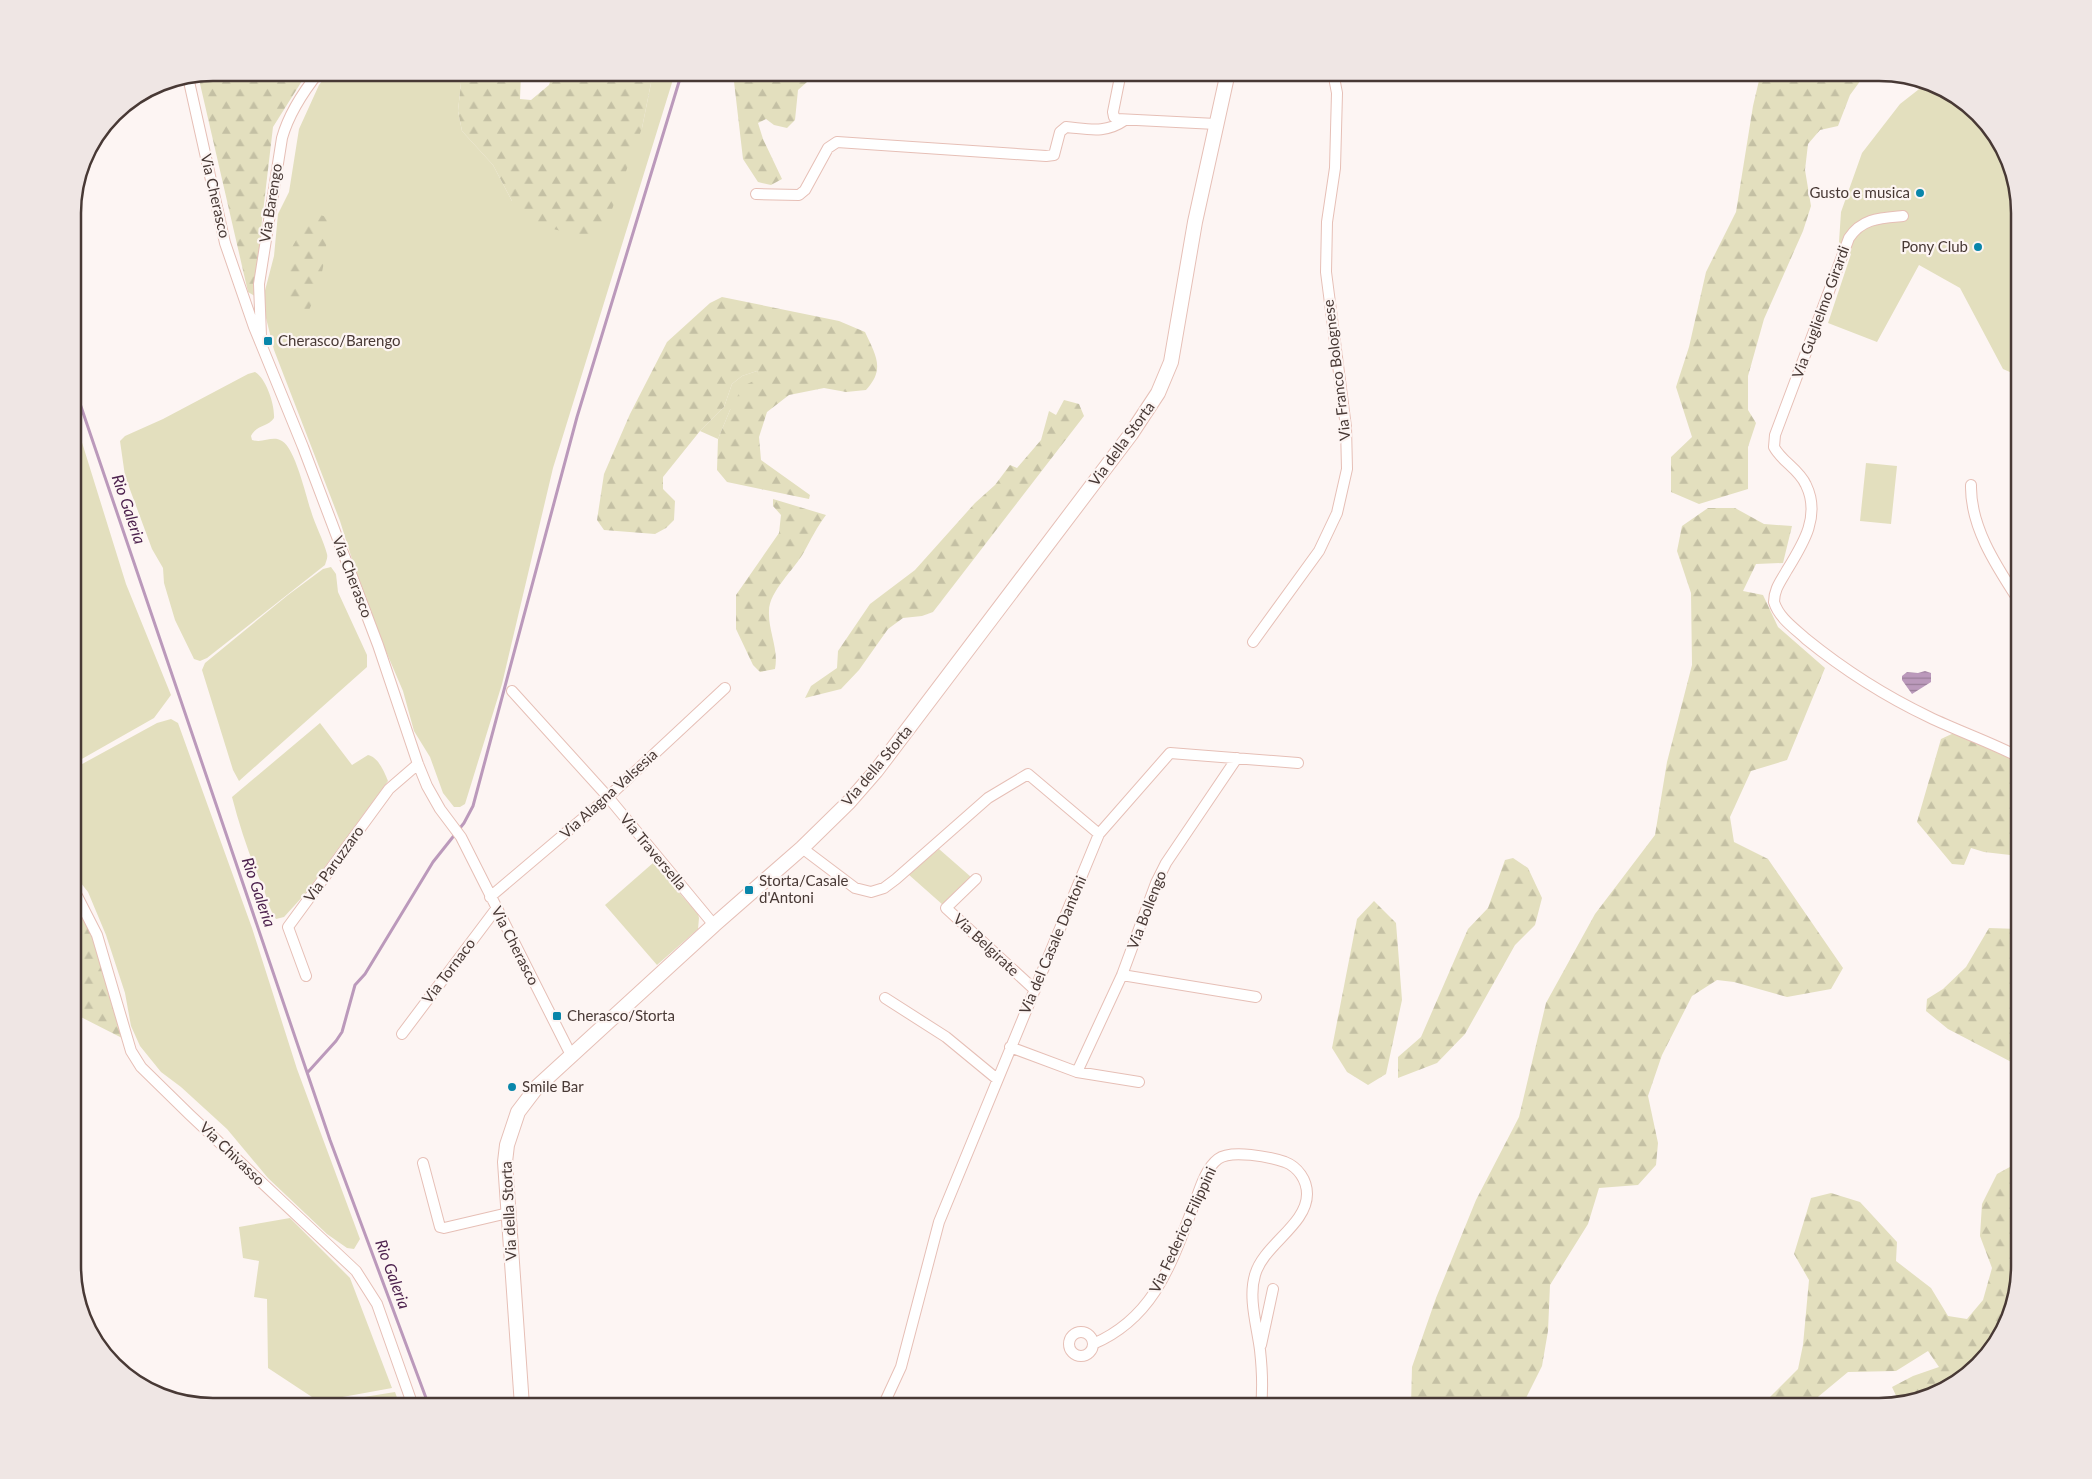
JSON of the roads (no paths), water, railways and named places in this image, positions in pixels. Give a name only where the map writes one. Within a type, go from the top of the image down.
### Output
[{"type":"main road","name":"Via della Storta","points":[[521,1398],[505,1162],[512,1126],[526,1099],[571,1055],[714,924],[802,848],[849,802],[902,739],[1127,439],[1158,393],[1171,362],[1195,222],[1226,81]]},
{"type":"street","name":"Via Barengo","points":[[261,345],[259,284],[282,138],[287,122],[299,99],[312,81]]},
{"type":"street","points":[[1119,81],[1113,112],[1114,117],[1124,120],[1216,124]]},
{"type":"street","name":"Via Franco Bolognese","points":[[1253,642],[1319,551],[1337,513],[1344,489],[1347,469],[1346,427],[1326,272],[1327,222],[1335,163],[1337,93],[1335,81]]},
{"type":"street","name":"Via Cherasco","points":[[189,83],[226,243],[261,345],[304,448],[378,645],[418,764],[427,786],[440,809],[461,837],[571,1055]]},
{"type":"street","points":[[756,194],[799,194],[805,190],[828,148],[836,142],[1046,156],[1054,154],[1060,132],[1066,127],[1113,128],[1124,120]]},
{"type":"street","name":"Via Guglielmo Girardi","points":[[1903,216],[1868,220],[1855,230],[1849,238],[1775,435],[1774,445],[1777,452],[1793,466],[1804,481],[1810,494],[1813,508],[1809,529],[1775,591],[1775,604],[1781,616],[1832,659],[1886,694],[1930,717],[2011,753]]},
{"type":"street","points":[[1970,485],[1972,508],[1987,546],[2011,586]]},
{"type":"street","name":"Via Alagna Valsesia","points":[[490,897],[608,797],[725,688]]},
{"type":"street","name":"Via Traversella","points":[[512,690],[608,797],[714,924]]},
{"type":"street","name":"Via del Casale Dantoni","points":[[887,1398],[901,1367],[939,1222],[1099,834],[1170,753],[1237,758]]},
{"type":"street","points":[[1237,758],[1298,763]]},
{"type":"street","name":"Via Bollengo","points":[[1077,1072],[1122,975],[1156,883],[1170,854],[1237,758]]},
{"type":"street","name":"Via Paruzzaro","points":[[306,976],[288,927],[389,790],[418,764]]},
{"type":"street","points":[[802,848],[855,888],[865,892],[877,890],[896,879],[988,798],[1028,774],[1099,834]]},
{"type":"street","name":"Via Belgirate","points":[[976,879],[946,908],[1035,990]]},
{"type":"street","name":"Via Chivasso","points":[[82,906],[97,935],[131,1051],[136,1059],[190,1115],[356,1271],[377,1304],[410,1398]]},
{"type":"street","name":"Via Tornaco","points":[[402,1034],[496,909]]},
{"type":"street","points":[[1122,975],[1256,996]]},
{"type":"street","points":[[885,998],[946,1037],[997,1079]]},
{"type":"street","points":[[1010,1047],[1077,1072],[1139,1082]]},
{"type":"street","name":"Via Federico Filippini","points":[[1093,1344],[1128,1324],[1149,1302],[1171,1264],[1211,1166],[1222,1157],[1236,1154],[1287,1163],[1302,1175],[1307,1190],[1306,1204],[1303,1212],[1262,1260],[1255,1272],[1253,1297],[1260,1350],[1261,1398]]},
{"type":"street","points":[[423,1163],[440,1227],[444,1228],[508,1213]]},
{"type":"street","points":[[1260,1350],[1273,1289]]},
{"type":"waterway","points":[[308,1072],[342,1032],[355,985],[365,974],[433,862],[464,823],[473,806],[577,417],[679,81]]},
{"type":"waterway","name":"Rio Galeria","points":[[82,410],[330,1140],[426,1398]]},
{"type":"place","name":"Gusto e musica","points":[[1920,193]]},
{"type":"place","name":"Pony Club","points":[[1978,247]]},
{"type":"place","name":"Cherasco/Barengo","points":[[268,341]]},
{"type":"place","name":"Storta/Casale d'Antoni","points":[[749,890]]},
{"type":"place","name":"Cherasco/Storta","points":[[557,1016]]},
{"type":"place","name":"Smile Bar","points":[[512,1087]]}]
